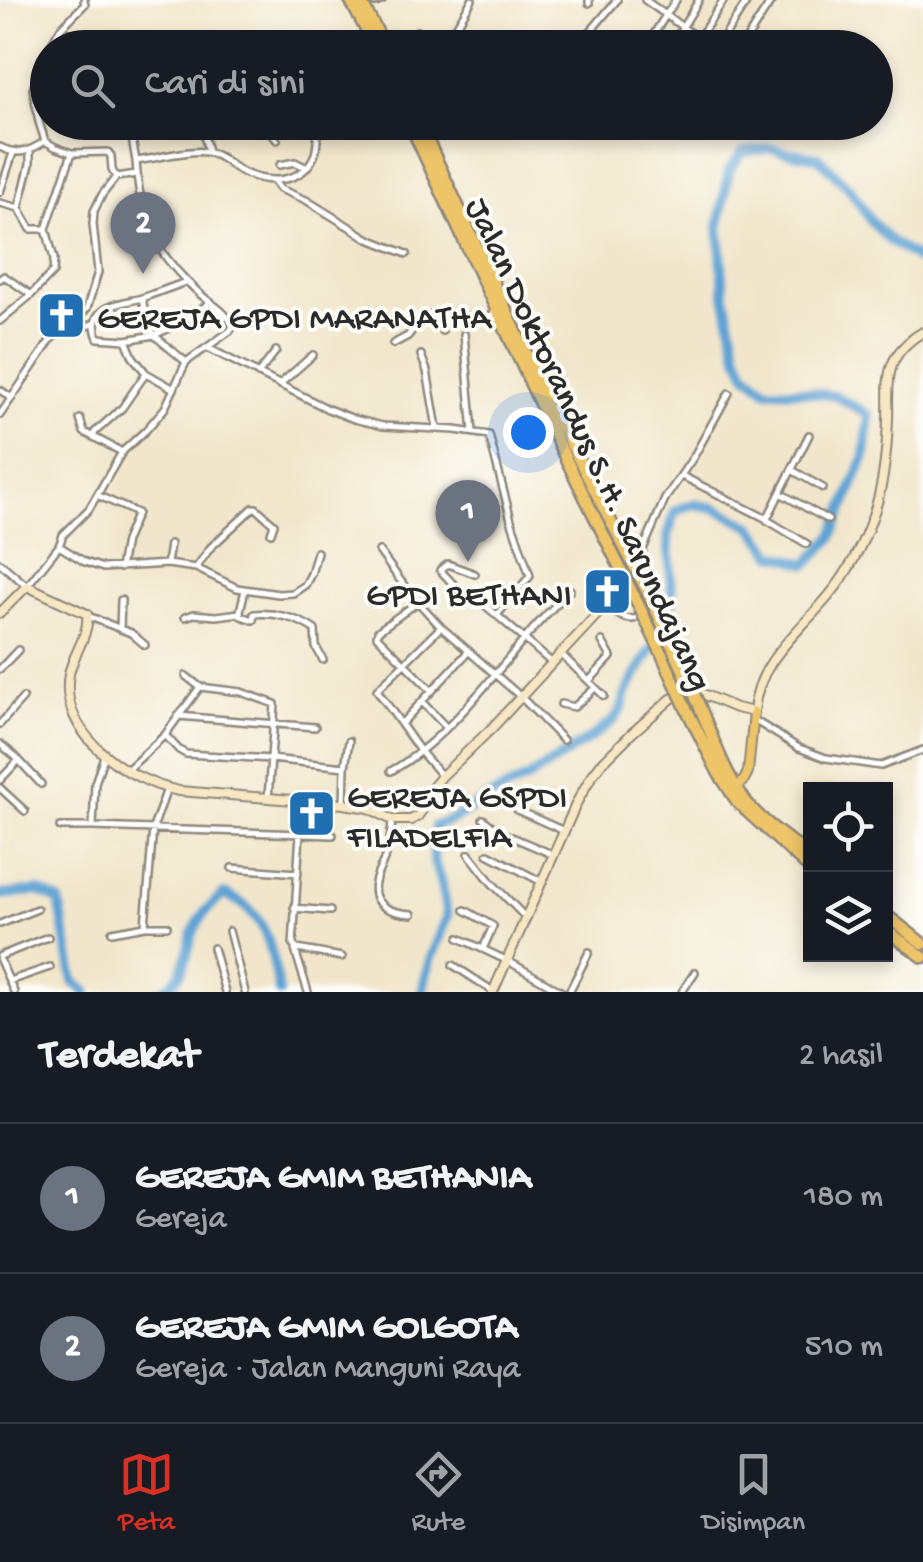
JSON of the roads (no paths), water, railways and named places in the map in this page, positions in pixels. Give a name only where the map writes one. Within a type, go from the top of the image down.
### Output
[{"type":"highway","points":[[350,0],[370,30]]},
{"type":"highway","points":[[372,3],[378,30]]},
{"type":"highway","name":"Jalan Doktorandus S.H. Sarundajang","points":[[418,140],[498,312],[554,411],[651,600],[692,706]]},
{"type":"highway","name":"Jalan Doktorandus S.H. Sarundajang","points":[[428,140],[569,466],[734,791],[755,820],[803,863]]},
{"type":"highway","name":"Jalan Doktorandus S.H. Sarundajang","points":[[734,791],[803,851]]},
{"type":"highway","points":[[893,920],[923,944]]},
{"type":"highway","points":[[893,935],[923,956]]},
{"type":"main road","points":[[734,791],[748,772],[754,716]]},
{"type":"street","points":[[59,30],[85,4],[84,0]]},
{"type":"street","points":[[451,30],[472,0]]},
{"type":"street","points":[[591,30],[616,0]]},
{"type":"street","points":[[657,30],[676,0]]},
{"type":"street","points":[[680,30],[699,0]]},
{"type":"street","points":[[706,30],[724,0]]},
{"type":"street","points":[[727,30],[748,0]]},
{"type":"street","points":[[753,30],[772,0]]},
{"type":"street","points":[[648,1],[686,30]]},
{"type":"street","points":[[0,613],[99,496],[122,452],[165,408],[186,362],[233,326],[230,319],[186,282],[147,226],[132,140]]},
{"type":"street","points":[[205,140],[208,152]]},
{"type":"street","points":[[136,161],[208,152],[250,175],[274,181],[290,178],[305,168],[317,140]]},
{"type":"street","points":[[0,148],[12,153],[30,150],[45,141],[72,152],[103,151],[112,158],[114,174],[94,212],[99,264],[89,303],[35,361],[0,416]]},
{"type":"street","points":[[30,150],[19,208],[31,229],[46,229]]},
{"type":"street","points":[[0,321],[52,274],[54,259],[46,229],[72,152]]},
{"type":"street","points":[[0,192],[12,153]]},
{"type":"street","points":[[280,164],[295,162],[305,168]]},
{"type":"street","points":[[114,174],[137,174]]},
{"type":"street","points":[[274,181],[280,189],[306,200],[369,239],[407,254]]},
{"type":"street","points":[[0,203],[19,208]]},
{"type":"street","points":[[0,279],[4,276],[31,295]]},
{"type":"street","points":[[186,282],[100,310],[96,336],[126,340],[154,335],[210,303]]},
{"type":"street","points":[[142,298],[154,335],[186,362]]},
{"type":"street","points":[[393,344],[413,331],[422,318],[452,312],[479,320],[498,312]]},
{"type":"street","points":[[438,314],[442,332]]},
{"type":"street","points":[[61,330],[95,323]]},
{"type":"street","points":[[736,708],[750,704],[780,651],[830,595],[871,520],[886,456],[891,367],[904,346],[923,332]]},
{"type":"street","points":[[464,334],[473,432]]},
{"type":"street","points":[[126,340],[133,358],[146,372],[174,389]]},
{"type":"street","points":[[208,348],[354,419],[383,426],[486,433],[492,438],[530,576],[497,614]]},
{"type":"street","points":[[258,374],[276,351]]},
{"type":"street","points":[[280,384],[314,355]]},
{"type":"street","points":[[421,355],[437,428]]},
{"type":"street","points":[[93,437],[129,400],[146,372]]},
{"type":"street","points":[[0,390],[12,398]]},
{"type":"street","points":[[605,606],[634,620],[656,602],[640,559],[664,498],[682,476],[729,393]]},
{"type":"street","points":[[80,419],[82,430],[122,452]]},
{"type":"street","points":[[767,520],[808,436]]},
{"type":"street","points":[[792,470],[823,488]]},
{"type":"street","points":[[682,476],[807,544]]},
{"type":"street","points":[[780,493],[828,520]]},
{"type":"street","points":[[99,496],[137,512],[124,542],[120,568]]},
{"type":"street","points":[[196,568],[210,548],[253,508],[274,524],[271,533]]},
{"type":"street","points":[[630,562],[649,536]]},
{"type":"street","points":[[166,564],[170,544]]},
{"type":"street","points":[[59,546],[98,567],[166,564],[196,568],[245,590],[279,594],[297,592],[305,585],[317,552]]},
{"type":"street","points":[[379,551],[416,602],[522,697],[563,740]]},
{"type":"street","points":[[0,563],[26,586],[133,634],[145,645]]},
{"type":"street","points":[[476,574],[447,564],[440,570],[456,588],[497,614],[552,663]]},
{"type":"street","points":[[88,616],[69,674],[69,695],[92,745],[104,756],[167,789],[344,804],[369,808],[392,820],[411,820],[418,816],[442,776],[629,585]]},
{"type":"street","points":[[240,613],[245,590]]},
{"type":"street","points":[[391,771],[446,727],[570,590]]},
{"type":"street","points":[[120,629],[121,600]]},
{"type":"street","points":[[416,602],[376,634],[432,692]]},
{"type":"street","points":[[185,617],[240,613],[253,620],[254,614],[259,613],[304,622],[315,630],[316,647],[323,660]]},
{"type":"street","points":[[442,627],[377,690],[442,776]]},
{"type":"street","points":[[589,681],[611,657],[602,641]]},
{"type":"street","points":[[0,670],[18,650]]},
{"type":"street","points":[[401,724],[470,651]]},
{"type":"street","points":[[561,654],[604,696]]},
{"type":"street","points":[[186,676],[200,687],[242,692],[274,703],[268,798]]},
{"type":"street","points":[[127,770],[165,736],[200,687]]},
{"type":"street","points":[[561,704],[574,707],[595,688]]},
{"type":"street","points":[[453,964],[493,992],[591,776],[675,696],[700,692],[754,716],[798,748],[826,758],[880,766],[923,750]]},
{"type":"street","points":[[754,716],[756,694]]},
{"type":"street","points":[[0,724],[23,698]]},
{"type":"street","points":[[422,702],[446,727]]},
{"type":"street","points":[[178,716],[315,727]]},
{"type":"street","points":[[165,736],[186,754],[345,768]]},
{"type":"street","points":[[344,804],[349,741]]},
{"type":"street","points":[[0,744],[41,784]]},
{"type":"street","points":[[93,827],[95,783],[104,756]]},
{"type":"street","points":[[0,780],[18,761]]},
{"type":"street","points":[[0,788],[25,811]]},
{"type":"street","points":[[145,926],[153,828],[167,789]]},
{"type":"street","points":[[302,801],[292,940],[308,992]]},
{"type":"street","points":[[517,810],[564,831]]},
{"type":"street","points":[[483,819],[498,830],[554,855]]},
{"type":"street","points":[[392,820],[388,850],[374,889],[383,908],[412,914]]},
{"type":"street","points":[[60,827],[333,835]]},
{"type":"street","points":[[468,854],[527,919]]},
{"type":"street","points":[[488,854],[543,883]]},
{"type":"street","points":[[232,868],[298,873]]},
{"type":"street","points":[[294,908],[330,911]]},
{"type":"street","points":[[0,924],[37,909]]},
{"type":"street","points":[[465,910],[494,926],[484,949]]},
{"type":"street","points":[[112,932],[167,926]]},
{"type":"street","points":[[230,930],[245,992]]},
{"type":"street","points":[[14,992],[2,972],[0,958],[48,936]]},
{"type":"street","points":[[458,938],[565,992],[589,952]]},
{"type":"street","points":[[294,947],[342,956]]},
{"type":"street","points":[[213,948],[225,992]]},
{"type":"street","points":[[9,981],[50,967]]},
{"type":"street","points":[[682,992],[696,972]]},
{"type":"waterway","points":[[422,992],[447,916],[433,858],[435,826],[527,779],[614,720],[650,651],[670,631],[668,536],[675,511],[693,504],[715,508],[752,526],[773,554],[807,564],[832,538],[865,456],[869,415],[836,396],[767,390],[747,374],[738,356],[724,291],[719,226],[729,170],[743,152],[771,148],[818,157],[851,190],[889,240],[923,263]]},
{"type":"waterway","points":[[0,895],[39,891],[59,901],[74,982],[87,992]]},
{"type":"waterway","points":[[160,992],[179,975],[196,926],[224,894],[239,902],[259,922],[270,947],[279,992]]},
{"type":"place","name":"GEREJA GMIM GOLGOTA","points":[[143,274]]},
{"type":"place","name":"GEREJA GPDI MARANATHA","points":[[62,315]]},
{"type":"place","name":"GEREJA GMIM BETHANIA","points":[[468,562]]},
{"type":"place","name":"GPDI BETHANI","points":[[607,592]]},
{"type":"place","name":"GEREJA GSPDI FILADELFIA","points":[[312,814]]}]
